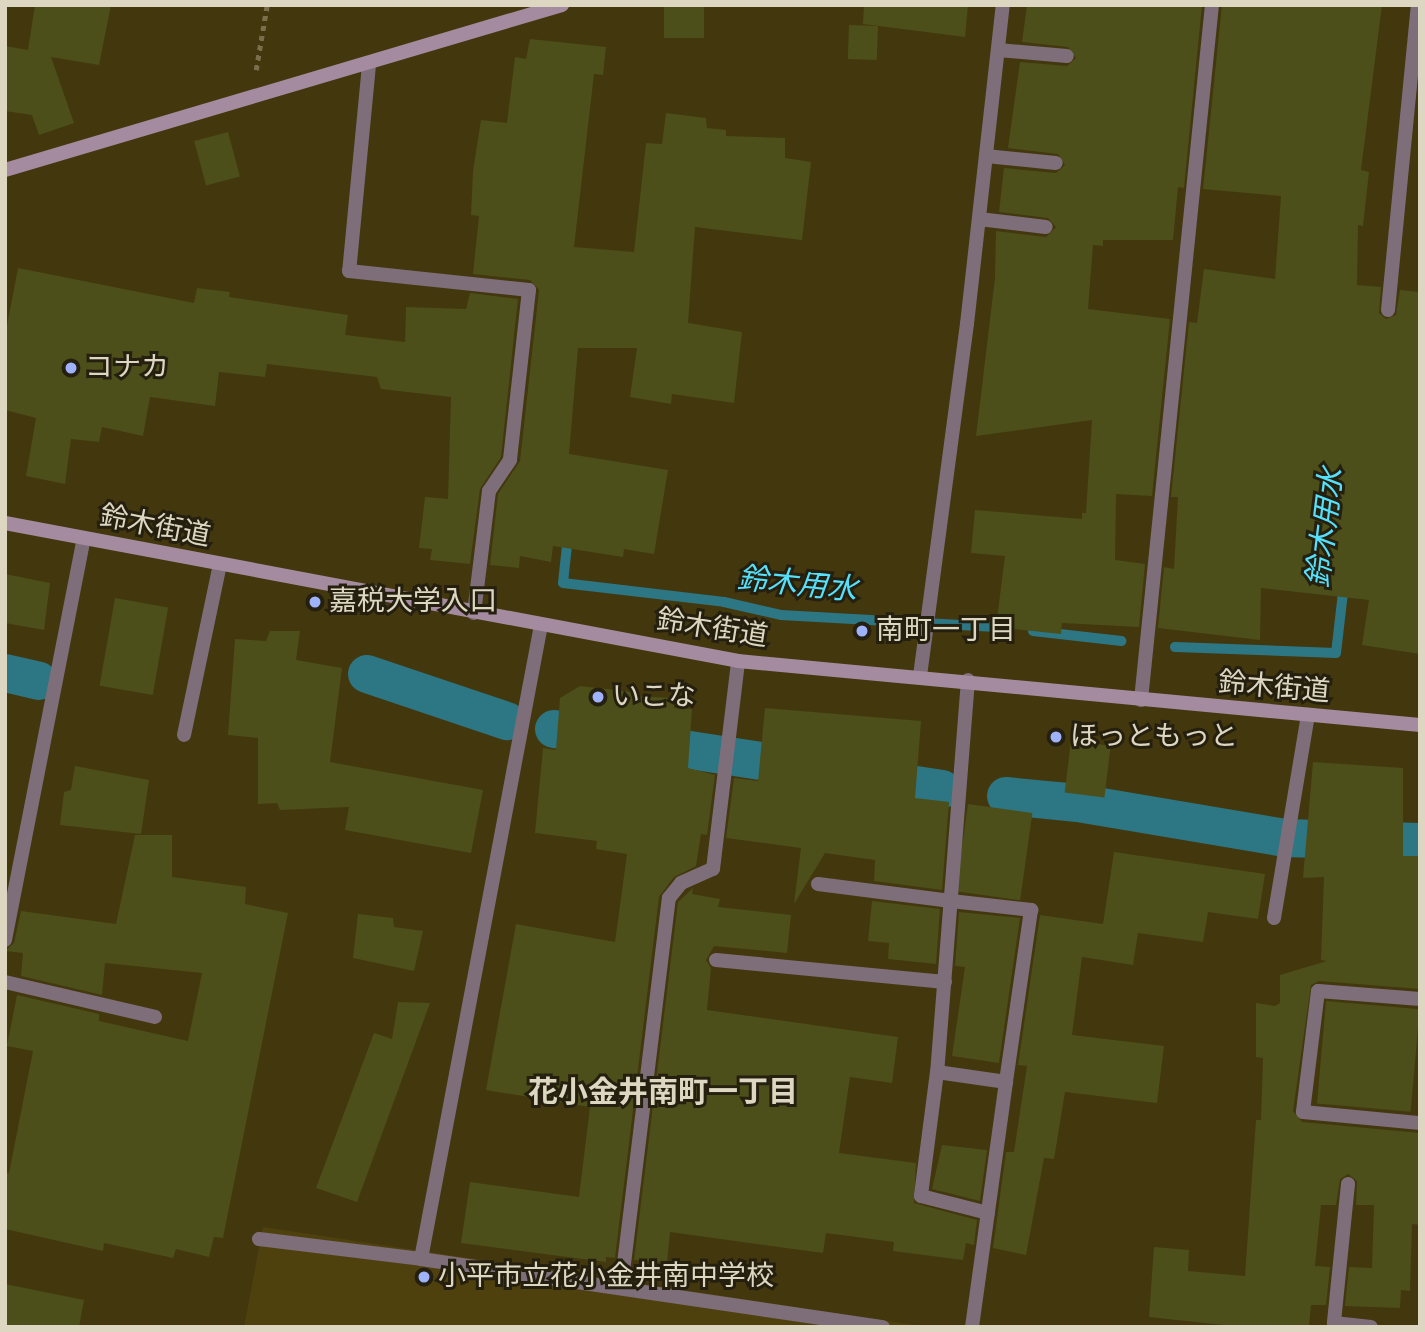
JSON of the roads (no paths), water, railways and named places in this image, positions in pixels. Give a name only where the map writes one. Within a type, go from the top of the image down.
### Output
[{"type":"street","points":[[5,170],[251,100],[562,5]]},
{"type":"street","points":[[920,676],[979,219],[1003,5]]},
{"type":"street","points":[[1141,700],[1212,5]]},
{"type":"street","points":[[1388,310],[1418,5]]},
{"type":"street","points":[[998,50],[1067,56]]},
{"type":"street","points":[[369,65],[349,271],[529,290],[510,460],[489,491],[474,613]]},
{"type":"street","points":[[986,156],[1056,163]]},
{"type":"street","points":[[979,219],[1046,227]]},
{"type":"street","name":"鈴木街道","points":[[5,523],[738,661],[968,680],[1141,700],[1420,725]]},
{"type":"street","points":[[5,940],[84,538]]},
{"type":"street","points":[[184,735],[220,564]]},
{"type":"street","points":[[421,1259],[541,625]]},
{"type":"street","points":[[621,1288],[669,898],[681,883],[713,869],[738,661]]},
{"type":"street","points":[[968,680],[937,1072],[920,1196],[988,1213]]},
{"type":"street","points":[[1274,918],[1308,715]]},
{"type":"street","points":[[818,884],[1031,910],[972,1327]]},
{"type":"street","points":[[716,960],[870,979],[945,982]]},
{"type":"street","points":[[5,982],[155,1017]]},
{"type":"street","points":[[1420,999],[1318,991],[1304,1112],[1420,1123]]},
{"type":"street","points":[[937,1072],[1006,1082]]},
{"type":"street","points":[[1348,1184],[1333,1325],[1371,1327]]},
{"type":"street","points":[[259,1239],[421,1259],[883,1327]]},
{"type":"waterway","name":"鈴木用水","points":[[568,536],[563,583],[724,602],[781,615],[1010,628]]},
{"type":"waterway","name":"鈴木用水","points":[[1175,647],[1336,653],[1344,584]]},
{"type":"waterway","name":"鈴木用水","points":[[1033,631],[1121,641]]},
{"type":"waterway","points":[[5,673],[39,681]]},
{"type":"waterway","points":[[367,674],[507,721]]},
{"type":"waterway","points":[[554,729],[942,789]]},
{"type":"waterway","points":[[1006,796],[1078,803],[1285,838],[1420,842]]},
{"type":"place","name":"コナカ","points":[[71,368]]},
{"type":"place","name":"嘉税大学入口","points":[[315,602]]},
{"type":"place","name":"南町一丁目","points":[[862,631]]},
{"type":"place","name":"いこな","points":[[598,697]]},
{"type":"place","name":"ほっともっと","points":[[1056,737]]},
{"type":"place","name":"小平市立花小金井南中学校","points":[[424,1277]]},
{"type":"district","name":"花小金井南町一丁目","points":[[663,1093]]}]
